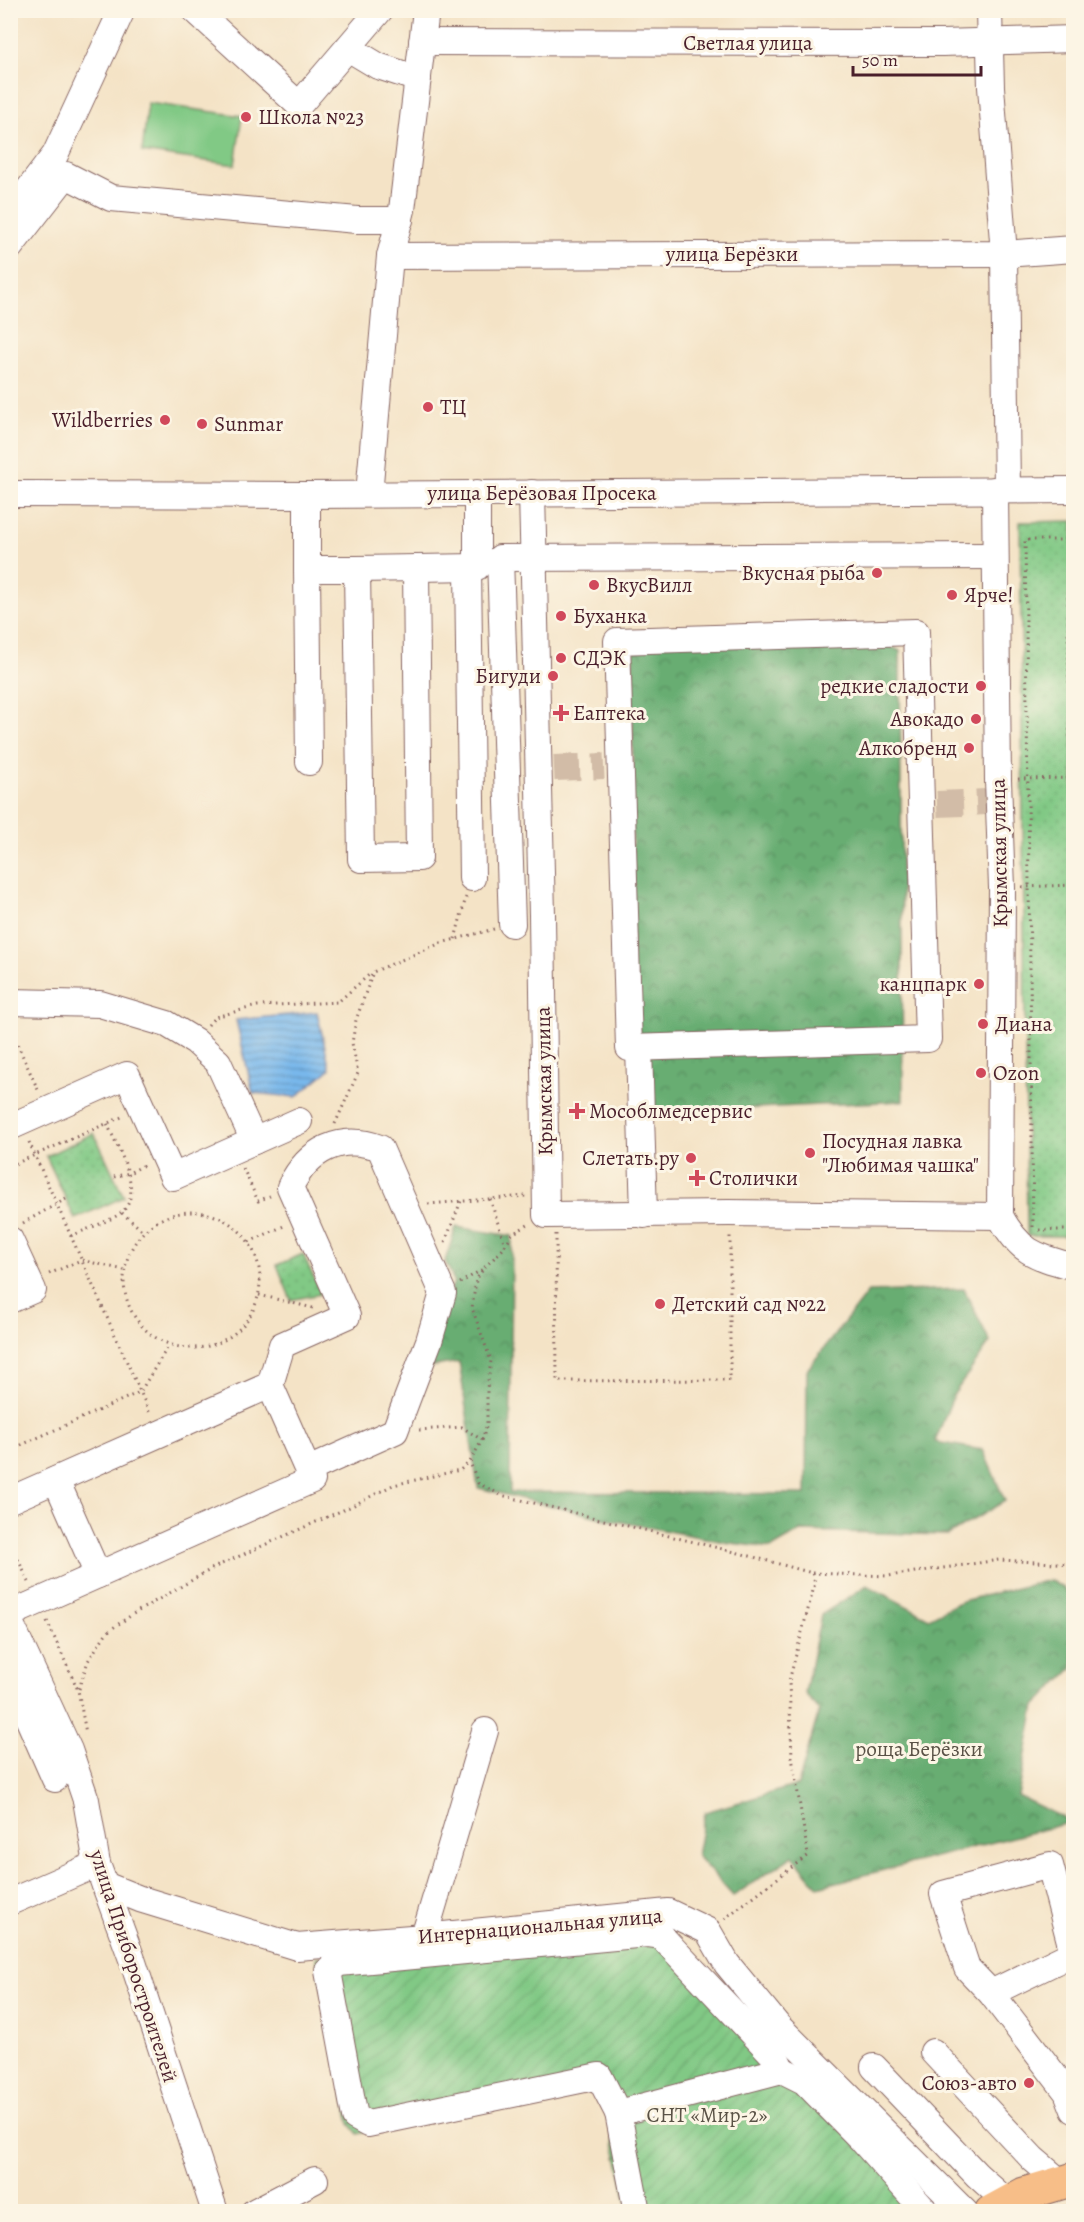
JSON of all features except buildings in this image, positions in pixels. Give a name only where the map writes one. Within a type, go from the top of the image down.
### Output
[{"type":"main road","points":[[999,2207],[1043,2187],[1067,2180]]},
{"type":"street","points":[[10,214],[55,155],[122,10]]},
{"type":"street","points":[[195,10],[299,105],[380,10]]},
{"type":"street","points":[[369,494],[390,256],[400,220],[426,10]]},
{"type":"street","name":"Крымская улица","points":[[988,10],[991,87],[1004,254],[1001,490],[994,556],[994,795],[1002,888],[1000,1216]]},
{"type":"street","name":"Светлая улица","points":[[422,42],[942,43],[1074,39]]},
{"type":"street","points":[[348,48],[378,66],[418,79]]},
{"type":"street","points":[[10,247],[66,175],[111,198],[357,220],[400,220]]},
{"type":"street","name":"улица Берёзки","points":[[390,256],[1004,254],[1074,249]]},
{"type":"street","name":"улица Берёзовая Просека","points":[[10,494],[307,495],[1074,490]]},
{"type":"street","points":[[307,569],[477,567],[477,493]]},
{"type":"street","name":"Крымская улица","points":[[532,493],[533,558],[546,768],[549,1208]]},
{"type":"street","points":[[307,495],[309,762]]},
{"type":"street","points":[[512,924],[500,558],[994,556]]},
{"type":"street","points":[[468,567],[471,878]]},
{"type":"street","points":[[357,569],[361,859],[419,858],[416,568]]},
{"type":"street","points":[[916,632],[929,805],[928,1039],[639,1048],[629,1048],[612,766],[617,641],[916,632]]},
{"type":"street","points":[[10,1002],[100,1004],[167,1024],[195,1041],[218,1062],[244,1145]]},
{"type":"street","points":[[639,1048],[644,1215]]},
{"type":"street","points":[[15,1124],[127,1075],[173,1177],[299,1121]]},
{"type":"street","points":[[10,1614],[312,1480],[270,1385],[282,1345],[347,1316],[290,1187],[303,1165],[314,1155],[338,1144],[366,1143],[380,1148],[438,1282],[429,1341],[395,1431],[308,1470]]},
{"type":"street","points":[[549,1208],[644,1215],[729,1213],[1000,1216],[1010,1234],[1033,1255],[1074,1267]]},
{"type":"street","points":[[10,1300],[33,1290],[15,1232]]},
{"type":"street","points":[[10,1500],[270,1385]]},
{"type":"street","points":[[56,1480],[98,1575]]},
{"type":"street","name":"улица Приборостроителей","points":[[10,1622],[69,1750],[86,1800],[101,1875],[133,1962],[215,2211]]},
{"type":"street","points":[[10,1677],[55,1779]]},
{"type":"street","points":[[424,1937],[485,1731]]},
{"type":"street","points":[[992,1993],[1073,1953],[1050,1865],[943,1894],[967,1968],[992,1993],[1067,2092],[1074,2110]]},
{"type":"street","points":[[10,1902],[101,1875]]},
{"type":"street","name":"Интернациональная улица","points":[[101,1875],[140,1899],[297,1947],[424,1937],[668,1912],[708,1931]]},
{"type":"street","points":[[708,1931],[727,1964],[778,2025],[965,2211]]},
{"type":"street","points":[[637,2211],[618,2113],[599,2076],[368,2124],[355,2117],[328,1971],[339,1963],[647,1934],[661,1936],[776,2058],[782,2070],[804,2081],[862,2140],[926,2211]]},
{"type":"street","points":[[933,2052],[1033,2159],[1067,2180]]},
{"type":"street","points":[[874,2067],[977,2175],[999,2207]]},
{"type":"street","points":[[618,2113],[782,2070]]},
{"type":"street","points":[[254,2211],[315,2180]]},
{"type":"path","points":[[1074,1072],[1072,778],[1067,540],[1025,540],[1033,1230],[1074,1230]]},
{"type":"path","points":[[994,795],[1028,779],[1072,778]]},
{"type":"path","points":[[455,939],[471,878]]},
{"type":"path","points":[[1002,888],[1072,885]]},
{"type":"path","points":[[195,1041],[215,1017],[257,1006],[338,1002],[373,972],[441,943],[512,924]]},
{"type":"path","points":[[338,1144],[334,1122],[358,1073],[352,1043],[356,1020],[373,972]]},
{"type":"path","points":[[10,1028],[47,1110]]},
{"type":"path","points":[[10,1166],[142,1108]]},
{"type":"path","points":[[71,1236],[122,1213],[132,1195],[129,1173],[106,1123]]},
{"type":"path","points":[[15,1124],[35,1155],[159,1434]]},
{"type":"path","points":[[244,1145],[258,1201],[290,1187]]},
{"type":"path","points":[[114,1177],[129,1173],[163,1154]]},
{"type":"path","points":[[15,1232],[66,1199]]},
{"type":"path","points":[[405,1206],[490,1199],[549,1208]]},
{"type":"path","points":[[490,1199],[505,1245]]},
{"type":"path","points":[[438,1282],[461,1202]]},
{"type":"path","points":[[549,1208],[556,1381],[730,1380],[729,1213]]},
{"type":"path","points":[[78,1690],[88,1661],[107,1632],[133,1614],[215,1567],[352,1506],[393,1485],[460,1470],[470,1462],[482,1440],[487,1424],[486,1388],[491,1361],[472,1308],[476,1280],[512,1234],[549,1208]]},
{"type":"path","points":[[187,1211],[198,1211],[217,1216],[235,1226],[255,1251],[260,1269],[259,1295],[252,1314],[237,1332],[222,1342],[202,1348],[169,1345],[156,1339],[136,1320],[124,1290],[124,1270],[130,1251],[143,1232],[165,1216],[187,1211]]},
{"type":"path","points":[[122,1213],[143,1232]]},
{"type":"path","points":[[249,1242],[304,1218]]},
{"type":"path","points":[[30,1282],[81,1260],[124,1270]]},
{"type":"path","points":[[438,1282],[484,1268]]},
{"type":"path","points":[[259,1295],[347,1316]]},
{"type":"path","points":[[10,1450],[140,1392],[169,1345]]},
{"type":"path","points":[[395,1431],[462,1427],[482,1440]]},
{"type":"path","points":[[470,1462],[478,1483],[501,1495],[812,1573],[888,1576],[999,1560],[1074,1564]]},
{"type":"path","points":[[708,1931],[808,1856],[792,1757],[789,1681],[815,1583],[812,1573]]},
{"type":"green space","points":[[148,103],[242,116],[235,165],[142,152]]},
{"type":"green space","points":[[1073,521],[1073,1236],[1027,1236],[1020,522]]},
{"type":"green space","points":[[867,634],[900,651],[903,1101],[654,1113],[636,1043],[632,980],[633,644]]},
{"type":"green space","points":[[94,1133],[124,1197],[75,1219],[46,1156]]},
{"type":"green space","points":[[456,1227],[512,1236],[510,1492],[806,1494],[807,1370],[868,1292],[964,1289],[990,1342],[954,1394],[935,1442],[983,1450],[1005,1501],[948,1535],[801,1531],[772,1548],[730,1543],[606,1519],[478,1488],[459,1362],[428,1367],[454,1281],[445,1261]]},
{"type":"green space","points":[[303,1254],[321,1294],[291,1300],[277,1265]]},
{"type":"green space","name":"роща Берёзки","points":[[1050,1580],[1073,1595],[1073,1668],[1035,1706],[1018,1796],[1072,1822],[818,1887],[793,1856],[733,1896],[697,1856],[705,1812],[798,1785],[819,1711],[805,1693],[821,1615],[867,1585],[929,1618],[962,1601]]},
{"type":"green space","name":"СНТ «Мир-2»","points":[[656,1926],[933,2211],[629,2211],[605,2101],[599,2089],[586,2087],[358,2134],[350,2124],[316,1957]]},
{"type":"water","points":[[317,1012],[330,1069],[296,1097],[253,1093],[236,1020]]},
{"type":"tunnel","points":[[554,768],[604,766]]},
{"type":"tunnel","points":[[937,804],[986,802]]},
{"type":"place","name":"Школа №23","points":[[246,117]]},
{"type":"place","name":"ТЦ","points":[[428,407]]},
{"type":"place","name":"Wildberries","points":[[165,420]]},
{"type":"place","name":"Sunmar","points":[[202,424]]},
{"type":"place","name":"Вкусная рыба","points":[[877,573]]},
{"type":"place","name":"ВкусВилл","points":[[594,585]]},
{"type":"place","name":"Ярче!","points":[[952,595]]},
{"type":"place","name":"Буханка","points":[[561,616]]},
{"type":"place","name":"СДЭК","points":[[561,658]]},
{"type":"place","name":"Бигуди","points":[[553,676]]},
{"type":"place","name":"редкие сладости","points":[[981,686]]},
{"type":"place","name":"Еаптека","points":[[561,713]]},
{"type":"place","name":"Авокадо","points":[[976,719]]},
{"type":"place","name":"Алкобренд","points":[[969,748]]},
{"type":"place","name":"канцпарк","points":[[979,984]]},
{"type":"place","name":"Диана","points":[[983,1024]]},
{"type":"place","name":"Ozon","points":[[981,1073]]},
{"type":"place","name":"Мособлмедсервис","points":[[577,1111]]},
{"type":"place","name":"Посудная лавка \"Любимая чашка\"","points":[[810,1153]]},
{"type":"place","name":"Слетать.ру","points":[[691,1158]]},
{"type":"place","name":"Столички","points":[[697,1178]]},
{"type":"place","name":"Детский сад №22","points":[[660,1304]]},
{"type":"place","name":"Союз-авто","points":[[1029,2083]]}]
